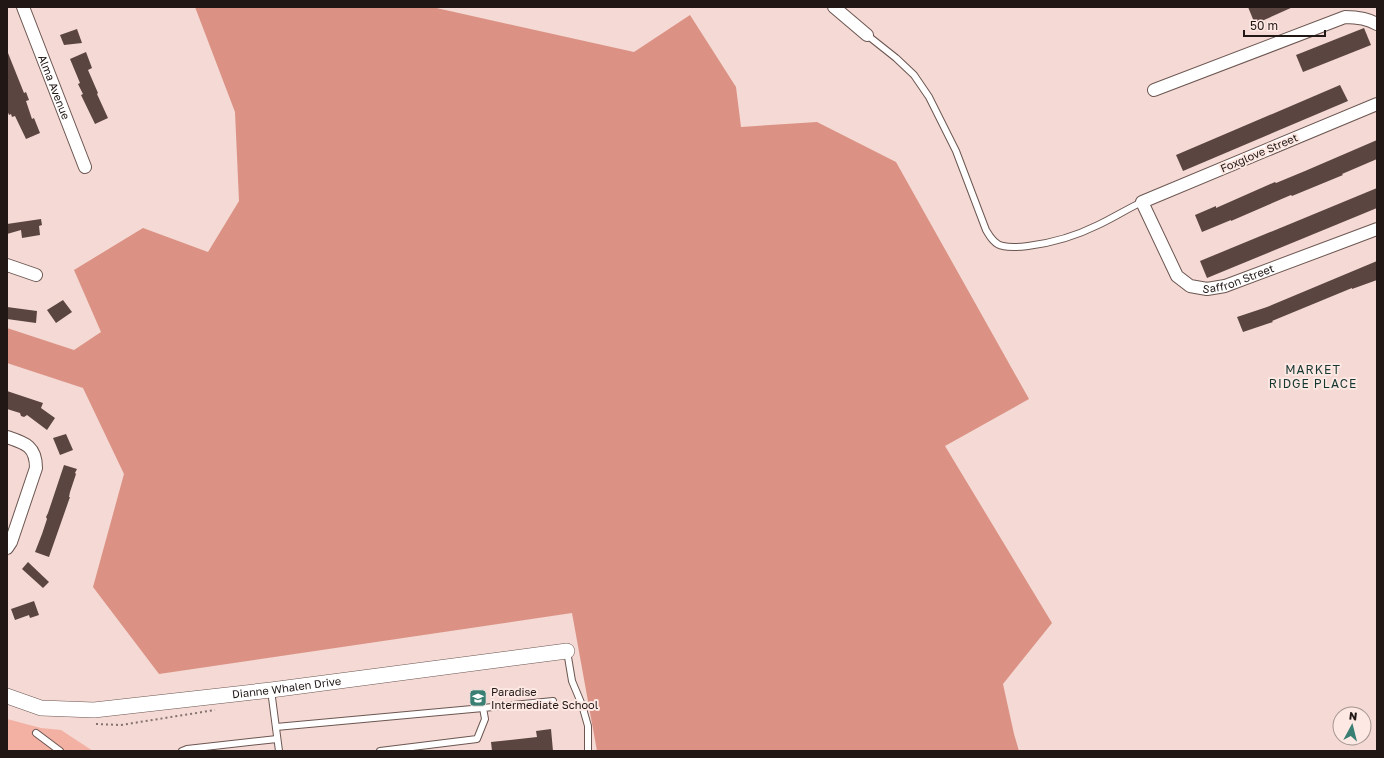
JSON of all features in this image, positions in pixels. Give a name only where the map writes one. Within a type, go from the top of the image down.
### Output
[{"type":"street","name":"Alma Avenue","points":[[23,7],[85,167]]},
{"type":"street","points":[[834,7],[867,35]]},
{"type":"street","points":[[1154,90],[1345,17],[1357,17],[1370,20],[1377,24]]},
{"type":"street","name":"Foxglove Street","points":[[1142,202],[1377,104]]},
{"type":"street","name":"Saffron Street","points":[[1142,202],[1177,276],[1190,286],[1207,289],[1225,286],[1377,229]]},
{"type":"street","points":[[7,265],[36,275]]},
{"type":"street","points":[[7,436],[30,447],[35,456],[36,468],[11,542],[7,548]]},
{"type":"street","name":"Dianne Whalen Drive","points":[[7,696],[41,708],[94,710],[271,690],[566,651]]},
{"type":"lane","points":[[867,35],[896,58],[914,75],[929,97],[956,151],[986,230],[992,240],[1002,246],[1018,247],[1038,245],[1072,237],[1098,226],[1142,202]]},
{"type":"lane","points":[[566,651],[572,681],[582,705],[588,726],[588,751]]},
{"type":"lane","points":[[271,690],[279,751]]},
{"type":"lane","points":[[276,727],[553,701]]},
{"type":"lane","points":[[380,751],[477,739],[485,719],[483,708]]},
{"type":"lane","points":[[36,733],[60,751]]},
{"type":"lane","points":[[182,751],[194,748],[277,739]]},
{"type":"shaded area","points":[[195,7],[432,7],[634,52],[690,15],[736,87],[741,127],[817,122],[896,162],[1029,399],[945,446],[1052,623],[1003,684],[1019,751],[597,751],[572,613],[159,674],[93,587],[124,474],[83,388],[7,363],[7,328],[74,350],[101,332],[74,270],[143,228],[208,252],[239,201],[235,112]]},
{"type":"shaded area","points":[[7,719],[41,728],[61,730],[93,751],[7,751]]},
{"type":"building","points":[[1248,7],[1293,7],[1255,24]]},
{"type":"building","points":[[1364,28],[1371,45],[1303,72],[1296,55]]},
{"type":"building","points":[[77,29],[82,43],[64,45],[60,35]]},
{"type":"building","points":[[86,52],[92,68],[88,70],[108,118],[95,124],[81,95],[83,94],[78,84],[80,83],[70,59]]},
{"type":"building","points":[[7,53],[24,93],[26,92],[29,100],[26,101],[32,119],[34,118],[40,133],[26,139],[15,116],[12,117],[11,114],[9,115],[7,110]]},
{"type":"building","points":[[1340,85],[1348,101],[1183,171],[1176,155]]},
{"type":"building","points":[[1377,140],[1377,159],[1342,174],[1343,175],[1202,232],[1195,215],[1216,206],[1216,208]]},
{"type":"building","points":[[1377,188],[1377,208],[1207,278],[1200,261]]},
{"type":"building","points":[[41,219],[42,225],[39,226],[40,235],[22,238],[21,230],[7,234],[7,224]]},
{"type":"building","points":[[1377,261],[1377,280],[1352,288],[1272,321],[1273,322],[1243,332],[1237,317],[1267,307]]},
{"type":"building","points":[[63,300],[72,312],[56,323],[47,310]]},
{"type":"building","points":[[7,307],[37,311],[36,323],[7,319]]},
{"type":"building","points":[[7,391],[43,403],[41,408],[55,418],[47,430],[27,415],[24,417],[21,416],[20,413],[7,409]]},
{"type":"building","points":[[66,434],[73,450],[60,455],[53,438]]},
{"type":"building","points":[[64,465],[77,469],[70,492],[70,497],[49,557],[35,552]]},
{"type":"building","points":[[28,562],[49,582],[43,588],[22,569]]},
{"type":"building","points":[[34,601],[39,615],[30,618],[29,615],[15,620],[11,609]]},
{"type":"building","points":[[551,729],[553,751],[492,751],[491,742],[537,737],[536,731]]},
{"type":"place","name":"Paradise Intermediate School","points":[[478,698]]},
{"type":"district","name":"MARKET RIDGE PLACE","points":[[1313,377]]}]
